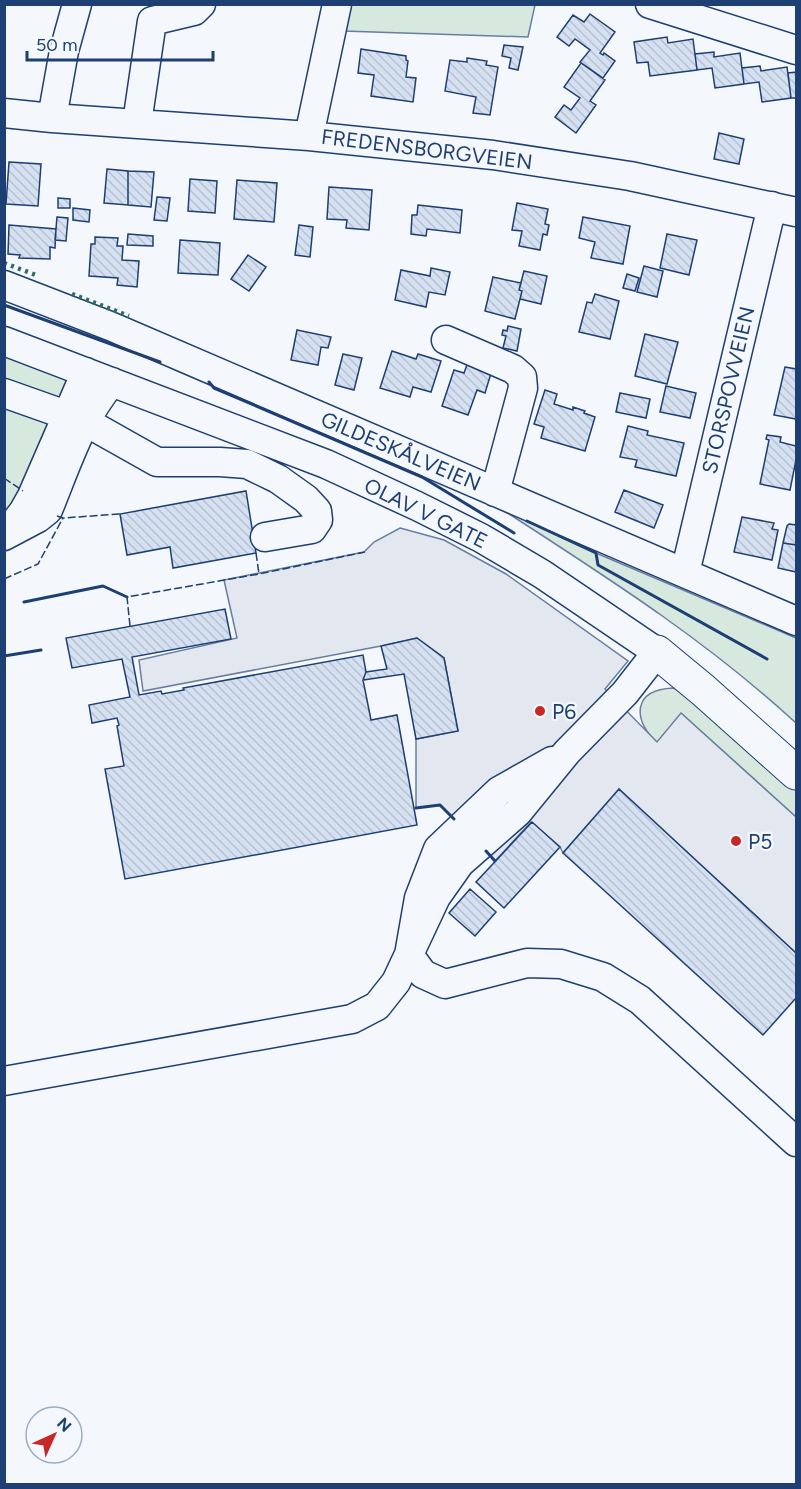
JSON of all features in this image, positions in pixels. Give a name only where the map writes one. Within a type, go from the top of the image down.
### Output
[{"type":"highway","name":"OLAV V GATE","points":[[657,652],[796,773]]},
{"type":"street","points":[[52,118],[64,51],[77,4]]},
{"type":"street","points":[[137,123],[152,21],[194,11],[201,4]]},
{"type":"street","points":[[309,136],[337,4]]},
{"type":"street","points":[[650,4],[796,50]]},
{"type":"street","name":"FREDENSBORGVEIEN","points":[[4,113],[309,136],[493,155],[630,176],[784,209]]},
{"type":"street","name":"STORSPOVVEIEN","points":[[685,573],[784,209]]},
{"type":"street","name":"GILDESKÅLVEIEN","points":[[4,285],[110,326],[796,621]]},
{"type":"street","points":[[446,340],[513,369],[522,377],[523,388],[495,492]]},
{"type":"street","name":"OLAV V GATE","points":[[4,341],[326,464],[417,506],[481,538],[542,574],[657,652]]},
{"type":"street","points":[[77,418],[86,372]]},
{"type":"street","points":[[5,536],[23,512],[77,418],[112,382]]},
{"type":"street","points":[[4,393],[77,418],[157,462],[247,464],[278,479],[306,499],[317,511],[318,520],[312,529],[265,537]]},
{"type":"street","points":[[377,1006],[396,982],[409,955],[419,898],[438,849],[499,791],[567,752],[625,693],[657,652]]},
{"type":"street","points":[[409,955],[423,974],[445,984]]},
{"type":"street","points":[[4,1081],[352,1019],[377,1006],[445,984],[527,963],[561,964],[603,977],[640,1000],[796,1142]]},
{"type":"shaded area","points":[[348,5],[535,5],[528,37],[343,31]]},
{"type":"shaded area","points":[[4,355],[64,375],[69,381],[67,401],[5,381]]},
{"type":"shaded area","points":[[5,403],[51,424],[14,511],[5,514]]},
{"type":"shaded area","points":[[503,510],[596,553],[796,638],[796,723],[727,664],[654,610]]},
{"type":"shaded area","name":"P6","points":[[400,528],[444,540],[506,574],[628,661],[605,689],[657,742],[681,713],[796,817],[796,953],[619,789],[563,853],[560,847],[531,822],[495,861],[440,805],[416,808],[416,739],[458,731],[444,658],[417,638],[143,691],[139,660],[237,638],[224,580],[364,552],[374,542]]},
{"type":"shaded area","points":[[673,688],[687,692],[796,786],[796,817],[682,714],[657,743],[643,724],[641,707],[650,694]]},
{"type":"building","points":[[590,14],[615,32],[600,53],[603,55],[604,53],[615,61],[603,78],[580,62],[590,50],[575,39],[569,46],[557,37],[573,15],[584,22]]},
{"type":"building","points":[[667,37],[668,43],[693,39],[697,70],[650,76],[648,62],[637,63],[634,42]]},
{"type":"building","points":[[504,45],[523,47],[518,70],[509,68],[511,58],[502,56]]},
{"type":"building","points":[[361,49],[406,56],[408,61],[406,77],[416,78],[413,102],[371,96],[374,75],[358,73]]},
{"type":"building","points":[[714,52],[714,57],[740,53],[744,84],[715,88],[712,68],[697,70],[695,54]]},
{"type":"building","points":[[467,58],[487,61],[486,65],[498,67],[490,115],[473,113],[476,97],[445,91],[450,60],[467,62]]},
{"type":"building","points":[[581,63],[605,80],[590,101],[596,105],[576,133],[555,117],[564,105],[571,110],[580,98],[564,87]]},
{"type":"building","points":[[760,66],[761,71],[787,67],[791,98],[762,102],[759,82],[744,84],[742,68]]},
{"type":"building","points":[[796,72],[796,98],[791,98],[788,73]]},
{"type":"building","points":[[719,133],[744,139],[739,164],[714,159]]},
{"type":"building","points":[[9,162],[41,164],[38,206],[6,204]]},
{"type":"building","points":[[107,169],[128,171],[128,205],[104,203]]},
{"type":"building","points":[[128,171],[154,172],[151,207],[128,205]]},
{"type":"building","points":[[190,179],[217,181],[215,213],[188,211]]},
{"type":"building","points":[[237,180],[277,183],[274,222],[234,219]]},
{"type":"building","points":[[329,187],[372,190],[369,230],[346,228],[347,220],[327,219]]},
{"type":"building","points":[[157,197],[170,198],[167,221],[154,220]]},
{"type":"building","points":[[58,198],[70,199],[70,208],[58,208]]},
{"type":"building","points":[[517,203],[548,209],[545,224],[549,225],[547,235],[543,234],[540,250],[519,246],[522,231],[512,230]]},
{"type":"building","points":[[418,205],[462,210],[460,233],[427,229],[426,236],[411,234],[412,215],[417,215]]},
{"type":"building","points":[[73,208],[90,210],[89,222],[73,220]]},
{"type":"building","points":[[57,217],[68,218],[66,241],[55,240]]},
{"type":"building","points":[[583,217],[630,226],[623,264],[591,258],[595,242],[579,238]]},
{"type":"building","points":[[9,225],[56,229],[55,248],[50,247],[50,259],[19,258],[20,255],[8,254]]},
{"type":"building","points":[[299,225],[313,227],[310,257],[295,255]]},
{"type":"building","points":[[128,234],[153,236],[153,246],[127,245]]},
{"type":"building","points":[[667,234],[697,240],[689,275],[660,268]]},
{"type":"building","points":[[95,237],[118,238],[117,246],[123,246],[122,260],[139,261],[137,287],[117,285],[118,278],[89,276],[91,244],[95,244]]},
{"type":"building","points":[[180,240],[220,243],[218,275],[178,273]]},
{"type":"building","points":[[248,255],[266,267],[249,291],[231,279]]},
{"type":"building","points":[[644,266],[663,271],[657,297],[637,292]]},
{"type":"building","points":[[431,268],[450,272],[445,295],[429,292],[426,307],[395,300],[401,270],[430,276]]},
{"type":"building","points":[[524,271],[547,276],[541,304],[520,299],[522,291],[519,290]]},
{"type":"building","points":[[627,274],[639,278],[635,291],[623,288]]},
{"type":"building","points":[[493,277],[521,283],[519,290],[522,291],[515,319],[485,311]]},
{"type":"building","points":[[595,294],[619,301],[610,339],[579,332],[587,302],[592,303]]},
{"type":"building","points":[[508,326],[521,329],[517,351],[503,348],[506,336],[502,335],[503,330],[507,331]]},
{"type":"building","points":[[297,330],[331,337],[328,348],[321,347],[318,365],[291,360]]},
{"type":"building","points":[[645,334],[678,342],[667,384],[635,376]]},
{"type":"building","points":[[392,351],[416,359],[418,354],[441,361],[431,392],[413,387],[410,397],[380,388]]},
{"type":"building","points":[[343,354],[362,358],[354,390],[335,385]]},
{"type":"building","points":[[468,362],[492,370],[485,393],[477,390],[468,415],[442,406],[454,370],[464,373]]},
{"type":"building","points":[[785,367],[796,369],[796,419],[774,415]]},
{"type":"building","points":[[666,386],[696,393],[690,418],[660,412]]},
{"type":"building","points":[[545,390],[557,394],[554,404],[573,410],[573,407],[595,417],[585,451],[541,438],[544,427],[534,424]]},
{"type":"building","points":[[620,393],[650,399],[646,418],[616,412]]},
{"type":"building","points":[[628,426],[648,431],[647,435],[684,443],[676,476],[635,467],[637,460],[620,457]]},
{"type":"building","points":[[767,435],[781,437],[780,442],[796,446],[796,460],[790,490],[760,484],[769,440],[766,439]]},
{"type":"building","points":[[624,490],[663,505],[654,528],[615,512]]},
{"type":"building","points":[[246,491],[256,553],[173,568],[170,547],[127,555],[120,514]]},
{"type":"building","points":[[742,517],[774,523],[772,529],[778,530],[772,560],[734,552]]},
{"type":"building","points":[[789,524],[796,525],[796,545],[783,543]]},
{"type":"building","points":[[783,543],[796,545],[796,572],[778,568]]},
{"type":"building","points":[[225,609],[231,639],[132,657],[139,695],[161,691],[162,694],[184,690],[183,688],[363,655],[366,672],[363,680],[371,720],[397,715],[417,825],[125,879],[105,769],[124,766],[117,726],[119,725],[117,718],[92,723],[89,705],[130,697],[122,659],[72,668],[66,638]]},
{"type":"building","points":[[417,638],[444,658],[458,731],[416,739],[404,674],[363,680],[366,672],[387,669],[381,646]]},
{"type":"building","points":[[619,789],[796,953],[796,998],[763,1035],[563,853]]},
{"type":"building","points":[[532,822],[560,847],[504,908],[476,882]]},
{"type":"building","points":[[470,889],[496,912],[475,936],[449,913]]},
{"type":"hedge","points":[[4,263],[36,275]]},
{"type":"hedge","points":[[72,294],[129,316]]},
{"type":"fence","points":[[4,478],[23,491]]},
{"type":"fence","points":[[57,516],[63,518],[120,514]]},
{"type":"fence","points":[[4,579],[38,564],[63,518]]},
{"type":"fence","points":[[130,626],[127,597],[259,574],[365,552]]},
{"type":"fence","points":[[256,553],[259,574]]},
{"type":"wall","points":[[4,305],[160,362]]},
{"type":"wall","points":[[209,382],[214,388],[422,477],[514,533]]},
{"type":"wall","points":[[527,521],[596,553],[598,565],[767,659]]},
{"type":"wall","points":[[24,602],[103,586],[127,597]]},
{"type":"wall","points":[[4,656],[41,650]]},
{"type":"wall","points":[[416,808],[440,805],[454,819]]},
{"type":"wall","points":[[486,851],[495,861]]},
{"type":"place","name":"P6","points":[[540,711]]},
{"type":"place","name":"P5","points":[[736,841]]}]
